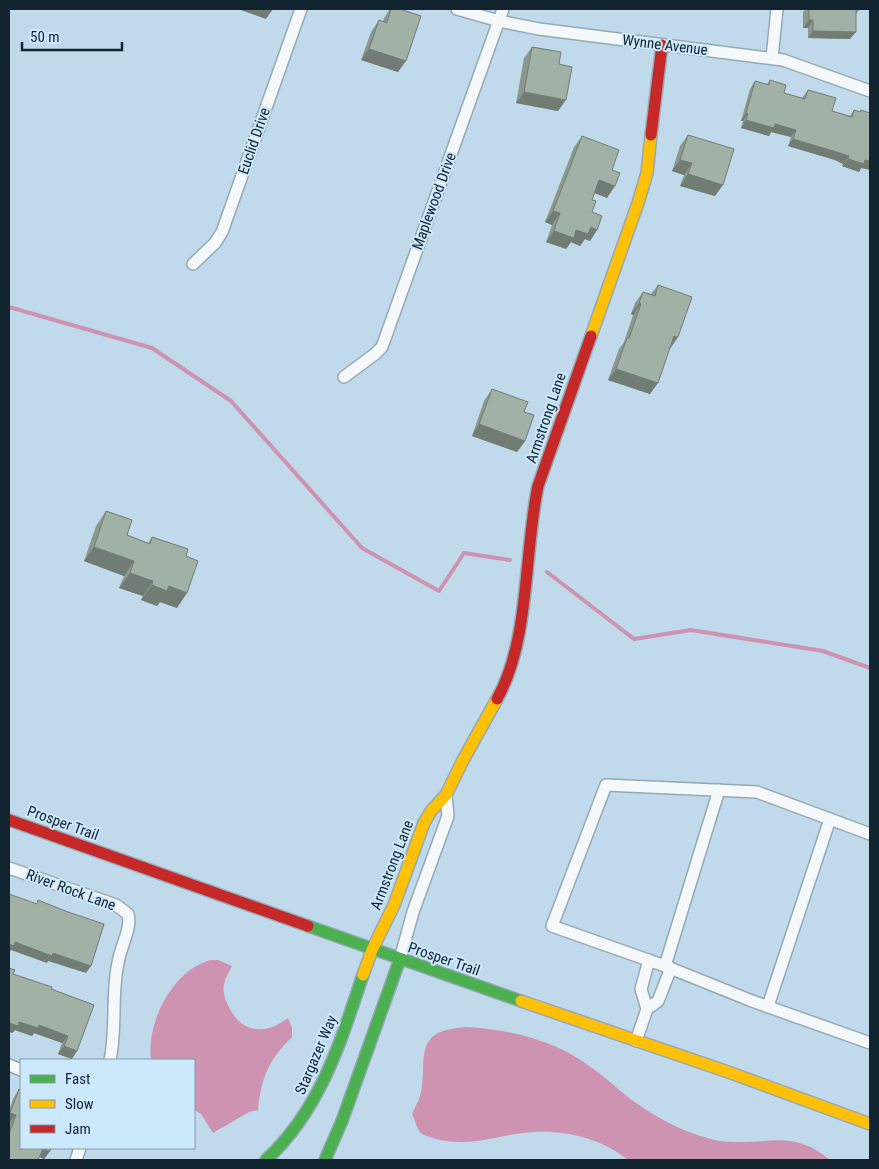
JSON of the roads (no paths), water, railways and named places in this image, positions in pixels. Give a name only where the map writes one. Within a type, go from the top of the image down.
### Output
[{"type":"street","name":"Euclid Drive","points":[[193,264],[215,244],[222,232],[301,9]]},
{"type":"street","name":"Wynne Avenue","points":[[457,9],[499,21],[539,29],[772,58],[799,65],[870,91]]},
{"type":"street","name":"Maplewood Drive","points":[[344,378],[382,347],[503,9]]},
{"type":"street","points":[[772,58],[777,9]]},
{"type":"street","name":"Armstrong Lane","points":[[372,950],[394,905],[424,824],[431,810],[446,795],[500,694],[516,648],[535,498],[643,187],[649,157],[662,45]]},
{"type":"street","points":[[870,834],[757,792],[606,785],[552,926],[649,960],[870,1043]]},
{"type":"street","points":[[636,1040],[647,1009],[658,1001],[719,790]]},
{"type":"street","name":"Armstrong Lane","points":[[400,959],[413,912],[448,816],[446,795]]},
{"type":"street","points":[[768,1006],[830,819]]},
{"type":"street","name":"Prosper Trail","points":[[9,820],[372,950],[731,1073],[870,1124]]},
{"type":"street","name":"River Rock Lane","points":[[9,868],[116,905],[128,914],[129,925],[116,975],[110,1059]]},
{"type":"street","name":"Stargazer Way","points":[[266,1160],[279,1148],[296,1127],[325,1080],[340,1043],[372,950]]},
{"type":"street","points":[[325,1160],[342,1122],[400,959]]},
{"type":"street","points":[[647,1009],[641,989],[649,960]]},
{"type":"waterway","points":[[9,307],[152,348],[231,401],[362,548],[439,591],[464,553],[510,560]]},
{"type":"waterway","points":[[547,572],[634,639],[691,630],[823,651],[870,668]]}]
